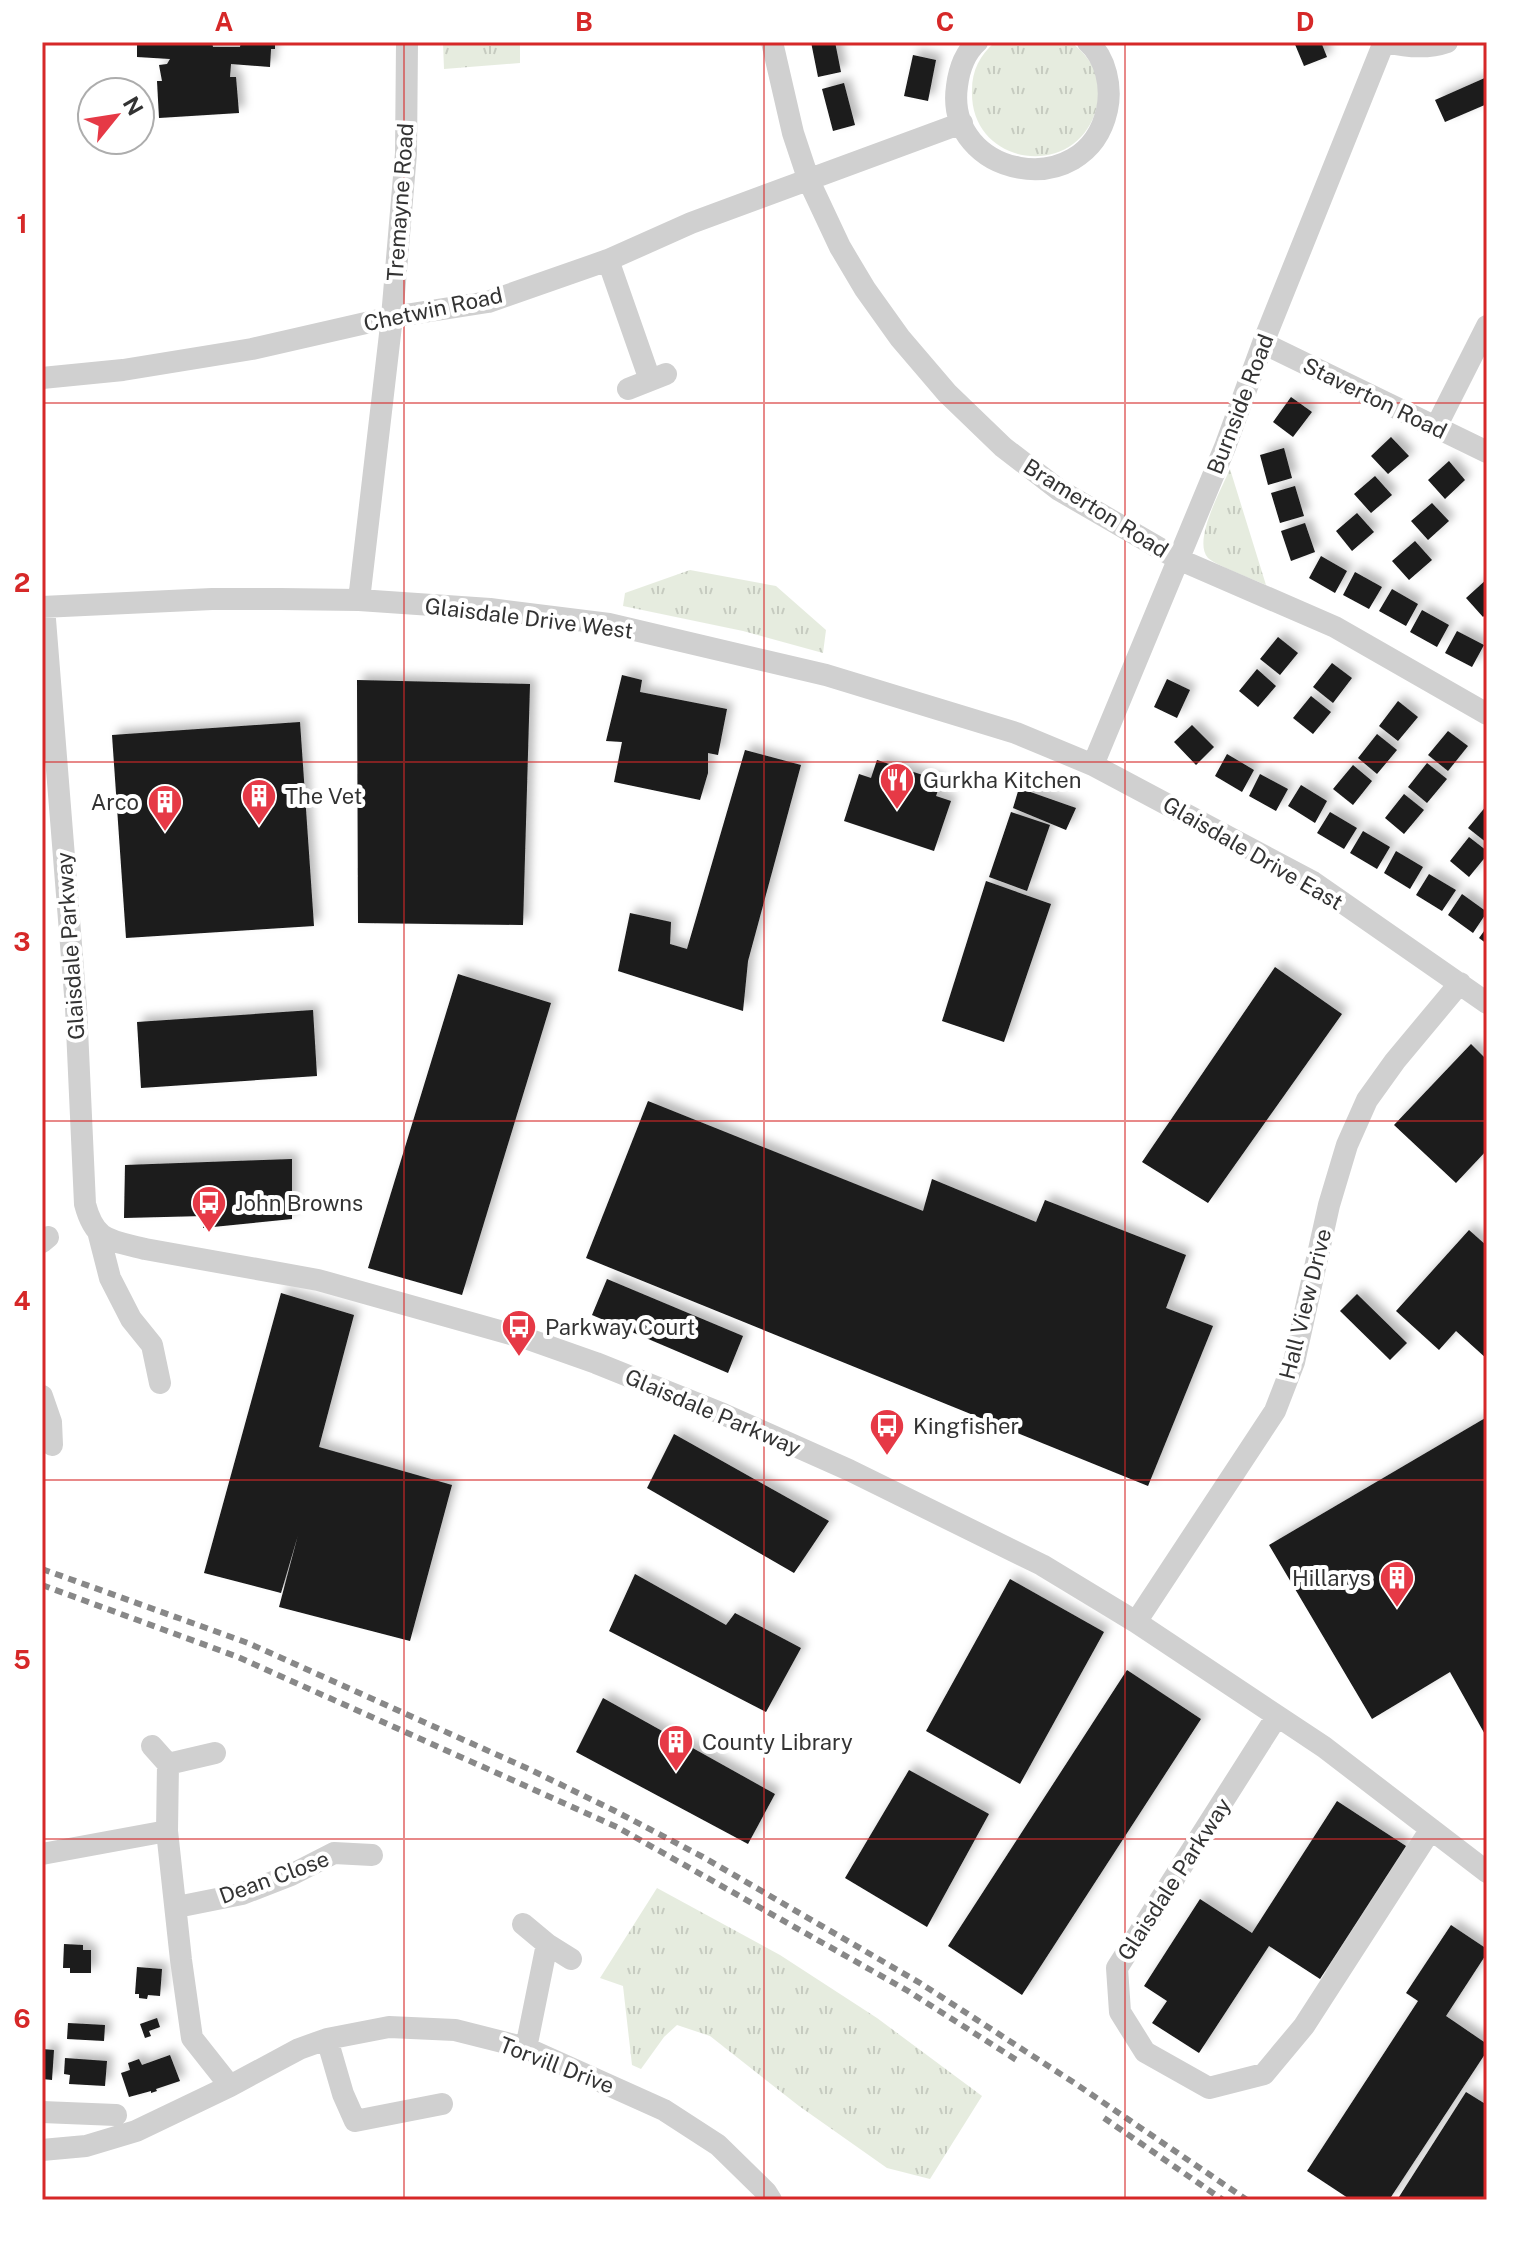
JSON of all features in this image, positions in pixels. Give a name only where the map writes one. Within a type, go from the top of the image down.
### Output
[{"type":"street","name":"Tremayne Road","points":[[359,600],[392,317],[406,153],[407,42]]},
{"type":"street","name":"Bramerton Road","points":[[772,42],[793,133],[809,181],[840,247],[900,338],[947,393],[1003,447],[1059,490],[1178,559],[1335,627],[1487,714]]},
{"type":"street","points":[[977,42],[959,70],[956,97],[962,123],[976,146],[997,162],[1023,170],[1049,169],[1074,159],[1090,145],[1104,123],[1110,97],[1106,70],[1088,42]]},
{"type":"street","points":[[1386,42],[1409,47],[1437,46],[1447,42]]},
{"type":"street","name":"Burnside Road","points":[[1093,765],[1225,447],[1263,343],[1386,42]]},
{"type":"street","name":"Chetwin Road","points":[[42,378],[123,370],[252,349],[392,317],[488,302],[608,260],[691,223],[962,123]]},
{"type":"street","points":[[608,260],[658,377],[628,389]]},
{"type":"street","points":[[1436,427],[1487,326]]},
{"type":"street","name":"Staverton Road","points":[[1263,343],[1487,452]]},
{"type":"street","name":"Glaisdale Drive West","points":[[43,607],[212,599],[359,600],[490,609],[609,624],[826,675],[1016,733],[1093,765]]},
{"type":"street","name":"Glaisdale Parkway","points":[[43,607],[76,1007],[85,1204],[89,1219],[99,1235],[110,1278],[131,1319],[152,1345],[160,1383]]},
{"type":"street","name":"Glaisdale Drive East","points":[[1093,765],[1313,882],[1487,1003]]},
{"type":"street","name":"Hall View Drive","points":[[1136,1622],[1275,1411],[1294,1362],[1329,1205],[1347,1145],[1367,1100],[1460,983]]},
{"type":"street","name":"Glaisdale Parkway","points":[[99,1235],[145,1249],[318,1280],[528,1339],[723,1414],[849,1470],[1042,1565],[1136,1622],[1324,1747],[1487,1872]]},
{"type":"street","points":[[42,1396],[51,1422],[52,1445]]},
{"type":"street","name":"Glaisdale Parkway","points":[[1277,1716],[1117,1968],[1120,2012],[1145,2052],[1209,2088],[1264,2074],[1304,2026],[1431,1829]]},
{"type":"street","points":[[152,1746],[168,1764],[167,1831],[192,2038],[230,2086]]},
{"type":"street","points":[[168,1764],[215,1753]]},
{"type":"street","points":[[42,1854],[167,1831]]},
{"type":"street","name":"Dean Close","points":[[177,1907],[242,1894],[291,1875],[334,1853],[372,1855]]},
{"type":"street","points":[[523,1924],[571,1959]]},
{"type":"street","points":[[526,2048],[547,1944]]},
{"type":"street","name":"Torvill Drive","points":[[43,2154],[86,2146],[136,2131],[299,2049],[327,2039],[389,2027],[455,2030],[526,2048],[664,2110],[718,2145],[771,2200]]},
{"type":"street","points":[[327,2039],[343,2094],[355,2121],[442,2104]]},
{"type":"street","points":[[42,2112],[116,2115]]},
{"type":"green space","points":[[443,42],[520,42],[520,63],[444,69]]},
{"type":"green space","points":[[995,42],[1071,42],[1090,62],[1099,87],[1097,106],[1086,130],[1069,147],[1049,155],[1027,156],[1005,149],[988,136],[976,116],[972,83],[978,63]]},
{"type":"green space","points":[[1230,469],[1266,585],[1213,561],[1204,550],[1210,514]]},
{"type":"green space","points":[[690,570],[776,586],[826,630],[823,653],[743,631],[623,606],[625,593]]},
{"type":"green space","points":[[657,1888],[780,1955],[877,2018],[982,2096],[930,2179],[887,2168],[799,2106],[710,2036],[677,2025],[664,2037],[641,2069],[632,2065],[623,1986],[600,1978]]},
{"type":"building","points":[[137,42],[212,42],[213,47],[240,47],[241,42],[275,42],[275,49],[271,49],[270,67],[231,64],[230,77],[236,77],[239,113],[159,118],[157,81],[162,81],[159,65],[167,64],[170,59],[137,57]]},
{"type":"building","points":[[811,42],[835,42],[841,72],[818,77]]},
{"type":"building","points":[[1294,42],[1321,42],[1327,57],[1304,66]]},
{"type":"building","points":[[913,55],[936,60],[928,101],[904,96]]},
{"type":"building","points":[[1487,77],[1487,104],[1445,122],[1435,100]]},
{"type":"building","points":[[844,83],[855,125],[833,131],[822,89]]},
{"type":"building","points":[[1291,397],[1312,412],[1293,437],[1273,422]]},
{"type":"building","points":[[1391,437],[1409,456],[1388,474],[1371,456]]},
{"type":"building","points":[[1284,448],[1292,478],[1268,485],[1260,455]]},
{"type":"building","points":[[1449,461],[1465,480],[1445,499],[1428,480]]},
{"type":"building","points":[[1375,476],[1392,495],[1371,513],[1354,494]]},
{"type":"building","points":[[1295,486],[1304,516],[1280,523],[1271,493]]},
{"type":"building","points":[[1432,503],[1449,521],[1428,540],[1411,521]]},
{"type":"building","points":[[1357,513],[1374,532],[1352,551],[1336,531]]},
{"type":"building","points":[[1305,523],[1315,552],[1291,561],[1281,531]]},
{"type":"building","points":[[1415,541],[1432,560],[1409,580],[1392,561]]},
{"type":"building","points":[[1321,556],[1347,571],[1335,593],[1309,578]]},
{"type":"building","points":[[1355,572],[1382,587],[1369,609],[1343,595]]},
{"type":"building","points":[[1487,579],[1487,613],[1483,617],[1466,598]]},
{"type":"building","points":[[1392,589],[1418,604],[1406,626],[1379,611]]},
{"type":"building","points":[[1422,610],[1449,625],[1437,647],[1410,632]]},
{"type":"building","points":[[1457,631],[1484,645],[1472,667],[1445,653]]},
{"type":"building","points":[[1278,637],[1298,653],[1280,675],[1260,659]]},
{"type":"building","points":[[1332,663],[1352,678],[1333,703],[1313,687]]},
{"type":"building","points":[[1257,669],[1276,686],[1258,707],[1239,691]]},
{"type":"building","points":[[622,675],[642,680],[640,692],[727,709],[718,755],[708,753],[708,773],[700,800],[614,782],[622,742],[606,741]]},
{"type":"building","points":[[1167,679],[1190,690],[1177,718],[1154,707]]},
{"type":"building","points":[[357,680],[530,684],[523,925],[358,923]]},
{"type":"building","points":[[1311,696],[1331,712],[1313,734],[1293,718]]},
{"type":"building","points":[[1398,701],[1418,717],[1398,741],[1379,726]]},
{"type":"building","points":[[300,722],[314,926],[126,938],[112,735]]},
{"type":"building","points":[[1192,725],[1214,747],[1196,765],[1174,742]]},
{"type":"building","points":[[1448,731],[1468,746],[1448,771],[1428,755]]},
{"type":"building","points":[[1377,734],[1397,750],[1377,774],[1358,758]]},
{"type":"building","points":[[745,750],[801,765],[748,961],[743,1011],[618,971],[630,913],[671,922],[670,944],[687,949]]},
{"type":"building","points":[[1227,754],[1254,770],[1242,792],[1215,776]]},
{"type":"building","name":"Gurkha Kitchen","points":[[877,760],[941,781],[936,796],[951,801],[934,851],[844,821],[859,774],[871,778]]},
{"type":"building","points":[[1427,763],[1447,779],[1427,803],[1408,787]]},
{"type":"building","points":[[1353,765],[1372,781],[1353,805],[1333,789]]},
{"type":"building","points":[[1260,774],[1288,789],[1276,811],[1249,796]]},
{"type":"building","points":[[1301,785],[1327,801],[1315,823],[1288,806]]},
{"type":"building","points":[[1019,788],[1076,808],[1066,830],[1013,808]]},
{"type":"building","points":[[1404,794],[1424,810],[1404,834],[1385,818]]},
{"type":"building","points":[[1487,805],[1487,843],[1468,828]]},
{"type":"building","points":[[1011,812],[1050,825],[1027,891],[989,877]]},
{"type":"building","points":[[1330,812],[1357,828],[1344,849],[1317,833]]},
{"type":"building","points":[[1363,831],[1390,847],[1377,869],[1350,853]]},
{"type":"building","points":[[1469,837],[1487,851],[1487,855],[1469,877],[1450,861]]},
{"type":"building","points":[[1396,851],[1423,867],[1410,889],[1384,873]]},
{"type":"building","points":[[1429,874],[1456,890],[1442,911],[1416,895]]},
{"type":"building","points":[[986,881],[1051,904],[1004,1042],[942,1021]]},
{"type":"building","points":[[1462,894],[1487,912],[1473,933],[1448,915]]},
{"type":"building","points":[[1487,927],[1487,944],[1479,938]]},
{"type":"building","points":[[1275,967],[1342,1014],[1208,1203],[1142,1162]]},
{"type":"building","points":[[458,974],[551,1003],[462,1295],[368,1268]]},
{"type":"building","points":[[313,1010],[317,1076],[141,1088],[137,1022]]},
{"type":"building","points":[[1471,1044],[1487,1060],[1487,1150],[1456,1183],[1394,1125]]},
{"type":"building","points":[[648,1101],[923,1211],[932,1179],[1036,1222],[1045,1200],[1186,1255],[1166,1308],[1213,1326],[1148,1486],[586,1258]]},
{"type":"building","points":[[292,1159],[292,1219],[203,1228],[204,1216],[124,1218],[125,1165]]},
{"type":"building","points":[[1469,1230],[1487,1246],[1487,1359],[1456,1331],[1439,1350],[1396,1311]]},
{"type":"building","points":[[607,1279],[743,1336],[728,1373],[592,1315]]},
{"type":"building","points":[[281,1293],[354,1315],[319,1447],[452,1485],[410,1641],[279,1607],[298,1535],[281,1593],[204,1573]]},
{"type":"building","points":[[1357,1294],[1407,1343],[1390,1360],[1340,1311]]},
{"type":"building","name":"Hillarys","points":[[1487,1417],[1487,1738],[1450,1672],[1372,1719],[1269,1545]]},
{"type":"building","points":[[674,1434],[829,1521],[794,1573],[647,1488]]},
{"type":"building","points":[[635,1574],[726,1625],[735,1613],[801,1648],[766,1712],[609,1631]]},
{"type":"building","points":[[1010,1579],[1104,1632],[1020,1784],[926,1731]]},
{"type":"building","points":[[1127,1670],[1201,1719],[1022,1995],[948,1946]]},
{"type":"building","name":"County Library","points":[[603,1698],[775,1794],[748,1844],[576,1752]]},
{"type":"building","points":[[909,1770],[989,1814],[927,1927],[845,1878]]},
{"type":"building","points":[[1337,1801],[1406,1846],[1320,1979],[1269,1946],[1199,2053],[1152,2023],[1167,2001],[1144,1986],[1200,1899],[1252,1933]]},
{"type":"building","points":[[1451,1925],[1487,1949],[1487,1953],[1446,2016],[1487,2044],[1487,2051],[1389,2200],[1351,2200],[1307,2171],[1418,2001],[1406,1993]]},
{"type":"building","points":[[64,1944],[83,1945],[83,1950],[91,1950],[91,1973],[70,1973],[70,1968],[63,1968]]},
{"type":"building","points":[[137,1967],[162,1969],[160,1996],[148,1995],[147,1999],[135,1994]]},
{"type":"building","points":[[157,2018],[160,2027],[149,2031],[151,2036],[145,2038],[140,2024]]},
{"type":"building","points":[[68,2023],[105,2025],[104,2041],[67,2039]]},
{"type":"building","points":[[42,2049],[54,2050],[52,2080],[42,2079]]},
{"type":"building","points":[[170,2055],[180,2081],[151,2093],[129,2097],[121,2073],[130,2070],[128,2063],[139,2059],[142,2065]]},
{"type":"building","points":[[65,2058],[107,2061],[105,2086],[69,2084],[70,2075],[64,2074]]},
{"type":"building","points":[[1466,2092],[1487,2105],[1487,2200],[1397,2200]]},
{"type":"railway","points":[[42,1569],[248,1643],[533,1771],[703,1857],[920,1983],[1247,2200]]},
{"type":"railway","points":[[42,1585],[238,1657],[617,1827],[908,1991],[1018,2061]]},
{"type":"railway","points":[[1104,2118],[1223,2200]]},
{"type":"place","name":"Gurkha Kitchen","points":[[897,811]]},
{"type":"place","name":"The Vet","points":[[259,827]]},
{"type":"place","name":"Arco","points":[[165,833]]},
{"type":"place","name":"John Browns","points":[[209,1234]]},
{"type":"place","name":"Parkway Court","points":[[519,1358]]},
{"type":"place","name":"Kingfisher","points":[[887,1457]]},
{"type":"place","name":"Hillarys","points":[[1397,1609]]},
{"type":"place","name":"County Library","points":[[676,1773]]}]
